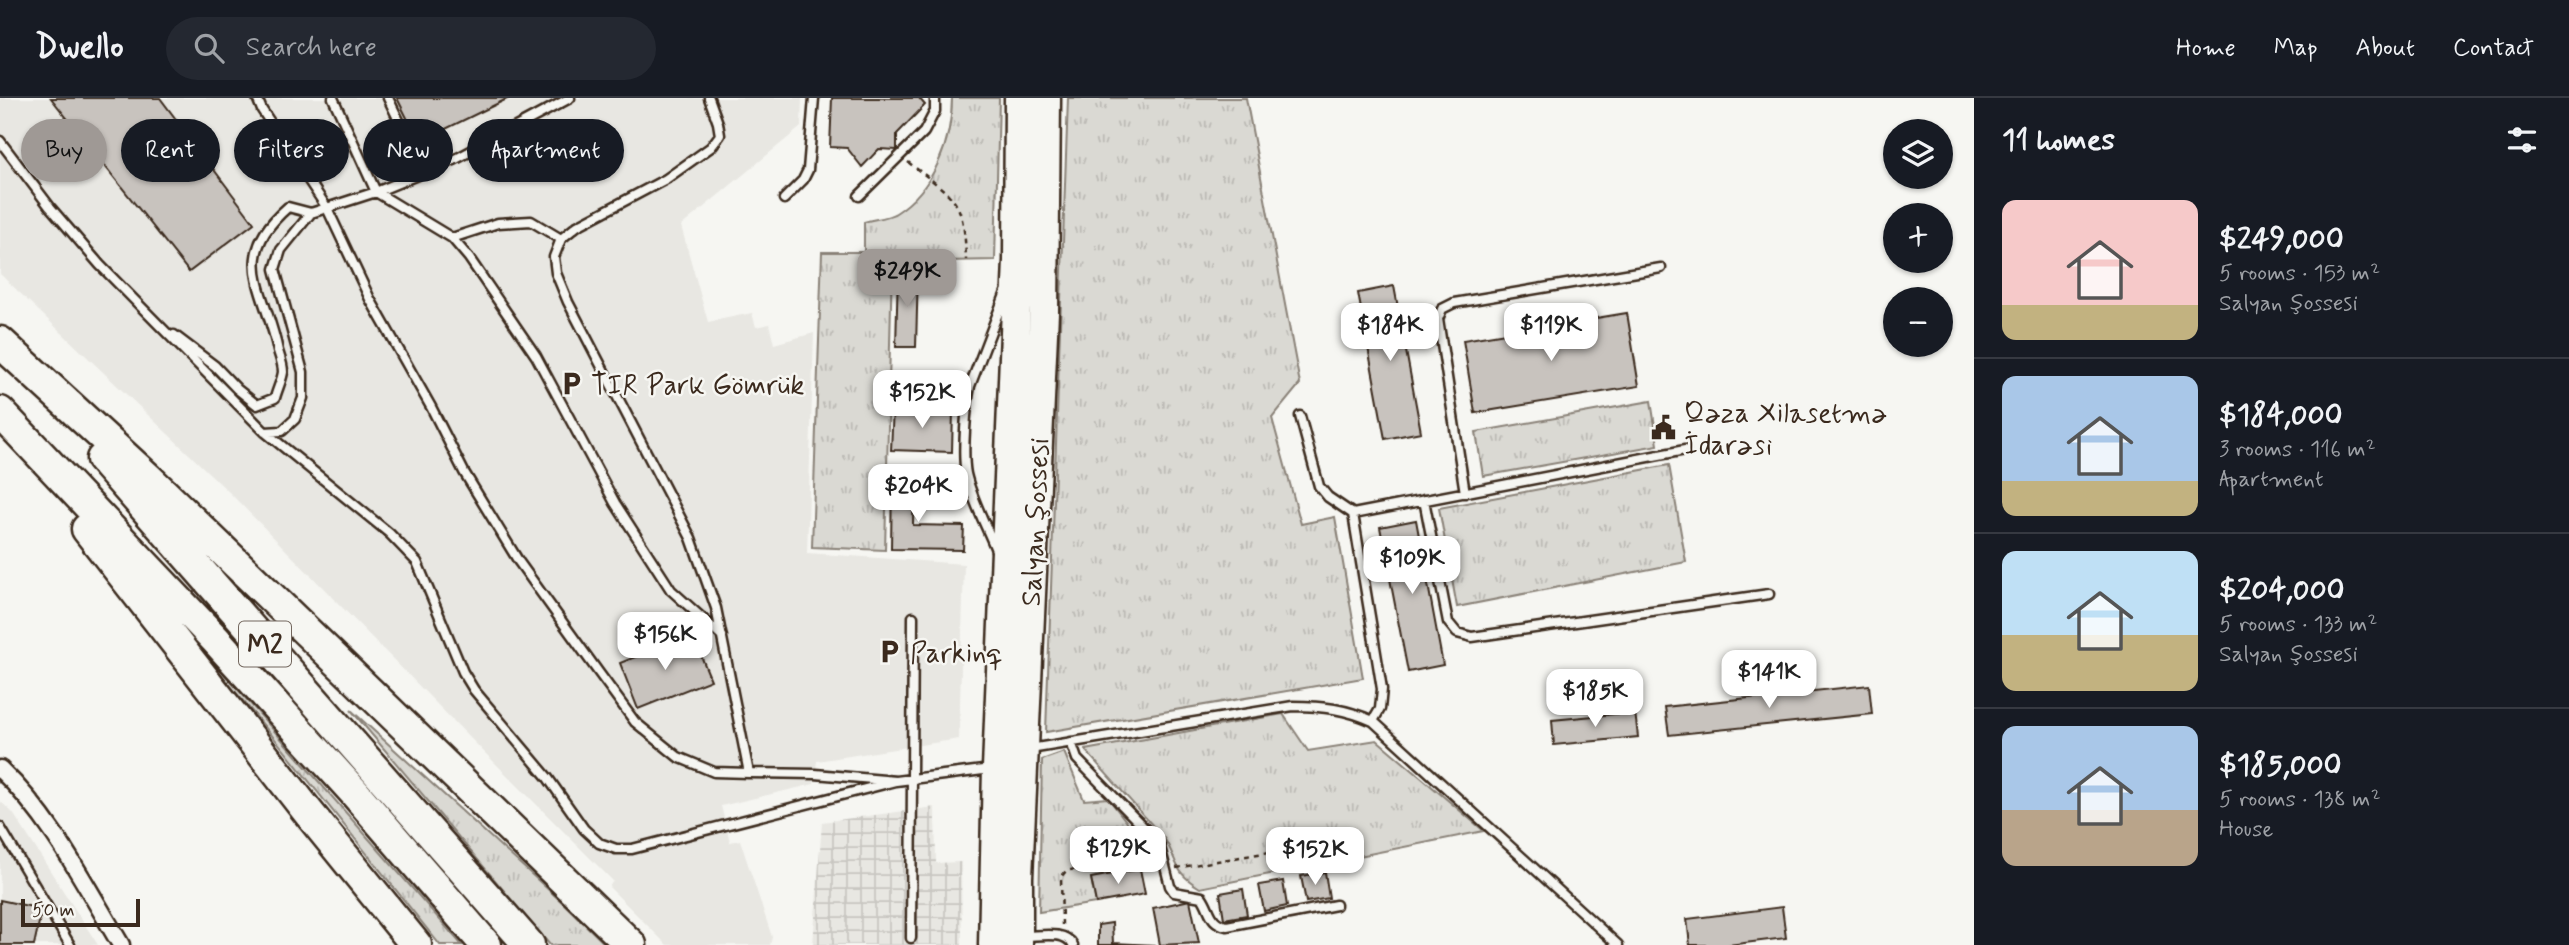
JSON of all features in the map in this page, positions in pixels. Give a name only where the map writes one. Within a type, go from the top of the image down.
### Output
[{"type":"highway","name":"Salyan şossesi","points":[[1010,942],[997,768],[1018,260],[1019,98]]},
{"type":"highway","name":"Salyan şossesi","points":[[1010,942],[1018,877],[1044,312],[1046,98]]},
{"type":"highway","name":"M2","points":[[0,343],[529,945]]},
{"type":"highway","points":[[0,343],[149,479],[631,945]]},
{"type":"highway","name":"M2","points":[[0,412],[215,639],[354,792],[486,945]]},
{"type":"highway","points":[[0,419],[308,812],[416,945]]},
{"type":"street","points":[[0,769],[20,788],[45,821],[121,945]]},
{"type":"lane","points":[[257,98],[262,110],[327,208],[370,299],[464,472],[519,562],[635,722],[678,757],[714,772],[815,774],[895,781]]},
{"type":"lane","points":[[333,98],[376,192],[452,238],[469,258],[536,356],[615,503],[671,590],[723,636]]},
{"type":"lane","points":[[388,98],[398,119]]},
{"type":"lane","points":[[453,160],[570,98]]},
{"type":"lane","points":[[709,98],[720,135],[711,147],[666,179],[577,226],[561,239],[554,257],[556,273],[568,302],[691,538],[723,636],[749,773]]},
{"type":"lane","points":[[785,199],[803,180],[808,170],[814,98]]},
{"type":"lane","points":[[859,196],[924,132],[933,119],[935,98]]},
{"type":"lane","points":[[0,141],[50,207],[100,265],[156,322],[265,432],[388,533],[417,562],[463,672],[474,690],[548,778],[584,829],[599,843],[616,849],[632,849],[895,781],[997,768]]},
{"type":"lane","points":[[156,322],[198,352],[257,405],[275,398],[283,372],[277,343],[257,285],[254,266],[259,243],[273,220],[288,207],[311,213],[400,182]]},
{"type":"lane","points":[[265,432],[282,431],[295,419],[303,398],[303,372],[275,269],[281,250],[311,213]]},
{"type":"lane","points":[[452,238],[498,223],[531,221],[561,239]]},
{"type":"lane","points":[[1006,572],[970,489],[965,471],[967,401],[970,386],[1018,260]]},
{"type":"lane","points":[[1465,493],[1438,319],[1441,309],[1454,303],[1661,268]]},
{"type":"lane","points":[[1300,416],[1319,486],[1328,497],[1353,514],[1685,450]]},
{"type":"lane","points":[[1424,500],[1448,622],[1457,633],[1472,637],[1769,594]]},
{"type":"lane","points":[[1353,514],[1382,689],[1380,709],[1373,721]]},
{"type":"lane","points":[[911,938],[913,617]]},
{"type":"lane","points":[[1024,750],[1293,706],[1349,710],[1373,721],[1618,945]]},
{"type":"lane","points":[[1071,743],[1077,759],[1153,835],[1161,850],[1174,892],[1202,897],[1213,921],[1219,925],[1227,926],[1336,905]]},
{"type":"lane","points":[[0,827],[70,945]]},
{"type":"lane","points":[[1010,942],[1062,936],[1073,945]]},
{"type":"path","points":[[900,156],[956,200],[965,226],[966,260]]},
{"type":"path","points":[[1166,870],[1346,839]]},
{"type":"path","points":[[1062,936],[1061,877],[1066,871],[1161,850]]},
{"type":"shaded area","points":[[0,98],[802,98],[801,127],[681,226],[708,322],[752,313],[756,327],[769,324],[774,344],[814,333],[807,553],[964,564],[959,739],[817,761],[814,784],[721,806],[730,842],[740,840],[772,937],[770,945],[667,945],[609,887],[613,881],[230,493],[0,274]]},
{"type":"shaded area","points":[[0,801],[13,813],[98,945],[0,945]]},
{"type":"shaded area","points":[[935,807],[936,863],[961,862],[962,945],[813,945],[822,822]]},
{"type":"green space","points":[[952,98],[999,98],[995,260],[892,262],[885,550],[812,547],[822,252],[864,252],[864,222],[896,213],[921,191],[944,147],[949,131]]},
{"type":"green space","points":[[1068,98],[1246,98],[1300,384],[1272,418],[1301,524],[1335,517],[1363,678],[1046,732]]},
{"type":"green space","points":[[1651,401],[1658,445],[1483,476],[1476,432]]},
{"type":"green space","points":[[1669,465],[1686,562],[1457,607],[1439,508]]},
{"type":"green space","points":[[142,580],[462,945],[440,945],[280,745]]},
{"type":"green space","points":[[351,710],[563,903],[606,945],[550,945]]},
{"type":"green space","points":[[1283,714],[1308,751],[1377,740],[1484,831],[1200,888],[1180,871],[1164,838],[1085,750]]},
{"type":"green space","points":[[1064,752],[1084,800],[1108,798],[1150,852],[1155,865],[1091,878],[1096,903],[1039,912],[1042,760]]},
{"type":"building","points":[[51,98],[160,98],[176,119],[121,119],[121,182],[220,182],[220,178],[254,223],[189,272],[107,169],[107,119],[68,119]]},
{"type":"building","points":[[397,98],[509,98],[453,125],[453,119],[408,119]]},
{"type":"building","points":[[832,98],[919,98],[925,105],[897,134],[897,150],[879,149],[862,167],[847,148],[830,147]]},
{"type":"building","points":[[898,270],[918,271],[916,347],[896,347]]},
{"type":"building","points":[[1394,286],[1421,432],[1385,439],[1358,293]]},
{"type":"building","points":[[1627,313],[1639,386],[1475,413],[1463,340]]},
{"type":"building","points":[[893,407],[953,409],[952,452],[891,450]]},
{"type":"building","points":[[892,478],[914,478],[913,525],[964,526],[963,550],[891,549]]},
{"type":"building","points":[[1416,520],[1443,665],[1408,672],[1380,527]]},
{"type":"building","points":[[692,634],[711,680],[638,709],[620,663]]},
{"type":"building","points":[[1869,685],[1872,714],[1669,735],[1665,707]]},
{"type":"building","points":[[1635,712],[1638,737],[1554,745],[1552,720]]},
{"type":"building","points":[[1140,869],[1145,894],[1096,903],[1091,878]]},
{"type":"building","points":[[1325,872],[1329,898],[1306,902],[1301,876]]},
{"type":"building","points":[[1283,881],[1287,906],[1264,911],[1259,885]]},
{"type":"building","points":[[1243,889],[1247,915],[1224,919],[1220,893]]},
{"type":"building","points":[[0,900],[42,909],[34,945],[0,945]]},
{"type":"building","points":[[1190,900],[1199,943],[1160,945],[1153,908]]},
{"type":"building","points":[[1782,907],[1786,938],[1728,945],[1690,945],[1687,919]]},
{"type":"building","points":[[1112,923],[1113,943],[1155,945],[1098,945],[1098,925]]},
{"type":"place","name":"TIR Park Gömrük","points":[[571,384]]},
{"type":"place","name":"Qəza Xilasetmə İdarəsi","points":[[1664,428]]},
{"type":"place","name":"Parkinq","points":[[890,652]]}]
